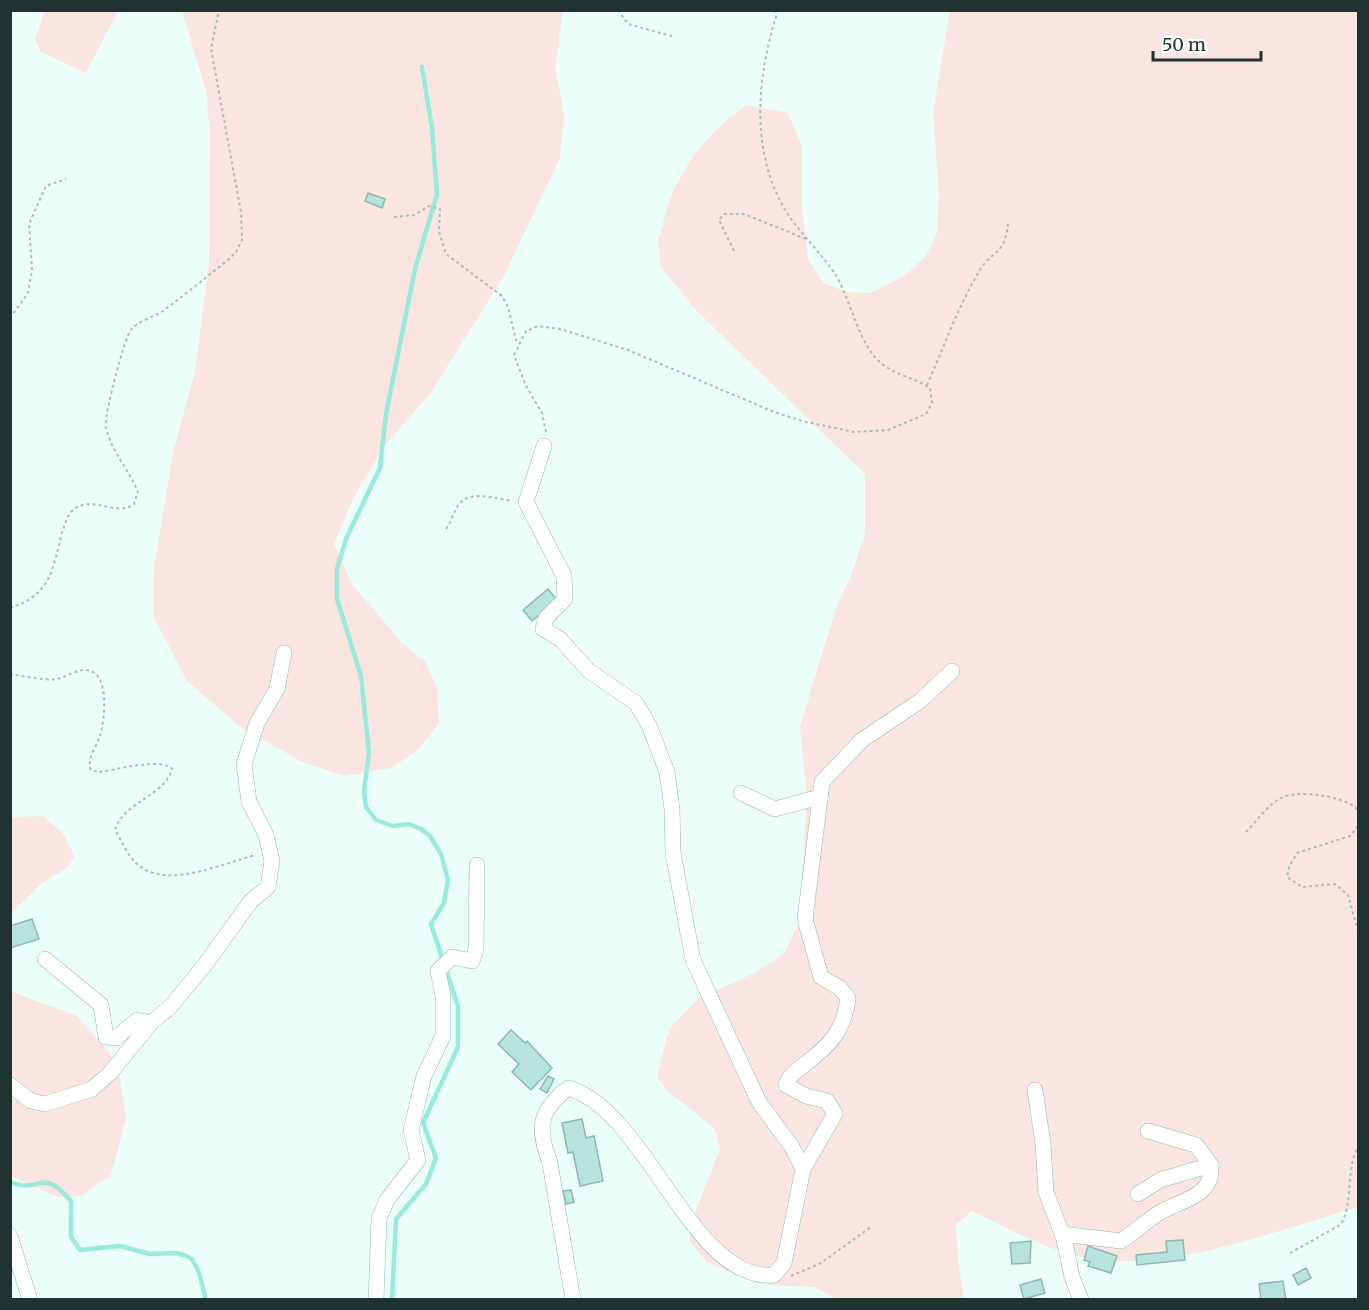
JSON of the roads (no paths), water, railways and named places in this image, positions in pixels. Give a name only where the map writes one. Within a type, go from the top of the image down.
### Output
[{"type":"street","points":[[544,446],[526,502],[564,576],[565,598],[546,618],[543,629],[560,639],[589,671],[636,703],[649,725],[667,772],[672,809],[673,853],[693,960],[759,1102],[792,1147],[803,1169]]},
{"type":"street","points":[[10,1084],[31,1101],[45,1104],[92,1089],[110,1073],[151,1023],[171,1006],[251,902],[268,887],[272,861],[266,835],[249,802],[244,764],[257,723],[277,689],[284,653]]},
{"type":"street","points":[[573,1299],[550,1163],[543,1143],[540,1124],[553,1100],[568,1088],[584,1092],[611,1117],[647,1159],[708,1244],[729,1261],[762,1276],[774,1275],[784,1263],[803,1169],[825,1136],[835,1114],[827,1101],[788,1088],[788,1079],[836,1036],[845,1019],[848,999],[840,988],[821,977],[805,919],[822,782],[862,740],[920,701],[952,671]]},
{"type":"street","points":[[741,793],[775,809],[820,797]]},
{"type":"street","points":[[376,1299],[379,1219],[387,1200],[418,1160],[411,1130],[424,1076],[443,1036],[443,996],[438,971],[452,957],[472,961],[476,950],[477,865]]},
{"type":"street","points":[[45,959],[101,1005],[106,1037],[116,1038],[137,1020],[151,1023]]},
{"type":"street","points":[[1035,1090],[1043,1144],[1046,1192],[1062,1234],[1072,1277],[1081,1299]]},
{"type":"street","points":[[1062,1234],[1121,1241],[1157,1214],[1203,1192],[1209,1184],[1211,1165],[1196,1145],[1148,1131]]},
{"type":"street","points":[[1138,1194],[1160,1180],[1211,1165]]},
{"type":"street","points":[[10,1236],[30,1299]]},
{"type":"waterway","points":[[392,1300],[396,1219],[426,1184],[436,1158],[423,1123],[458,1047],[458,1006],[431,924],[444,903],[448,880],[441,854],[430,836],[421,829],[409,824],[393,826],[376,820],[366,807],[364,791],[369,753],[361,676],[337,599],[337,569],[346,539],[380,468],[386,414],[415,269],[437,194],[432,128],[422,67]]},
{"type":"waterway","points":[[10,1182],[20,1185],[46,1183],[61,1190],[71,1201],[71,1237],[80,1250],[120,1246],[150,1254],[176,1253],[192,1259],[199,1272],[206,1300]]}]
